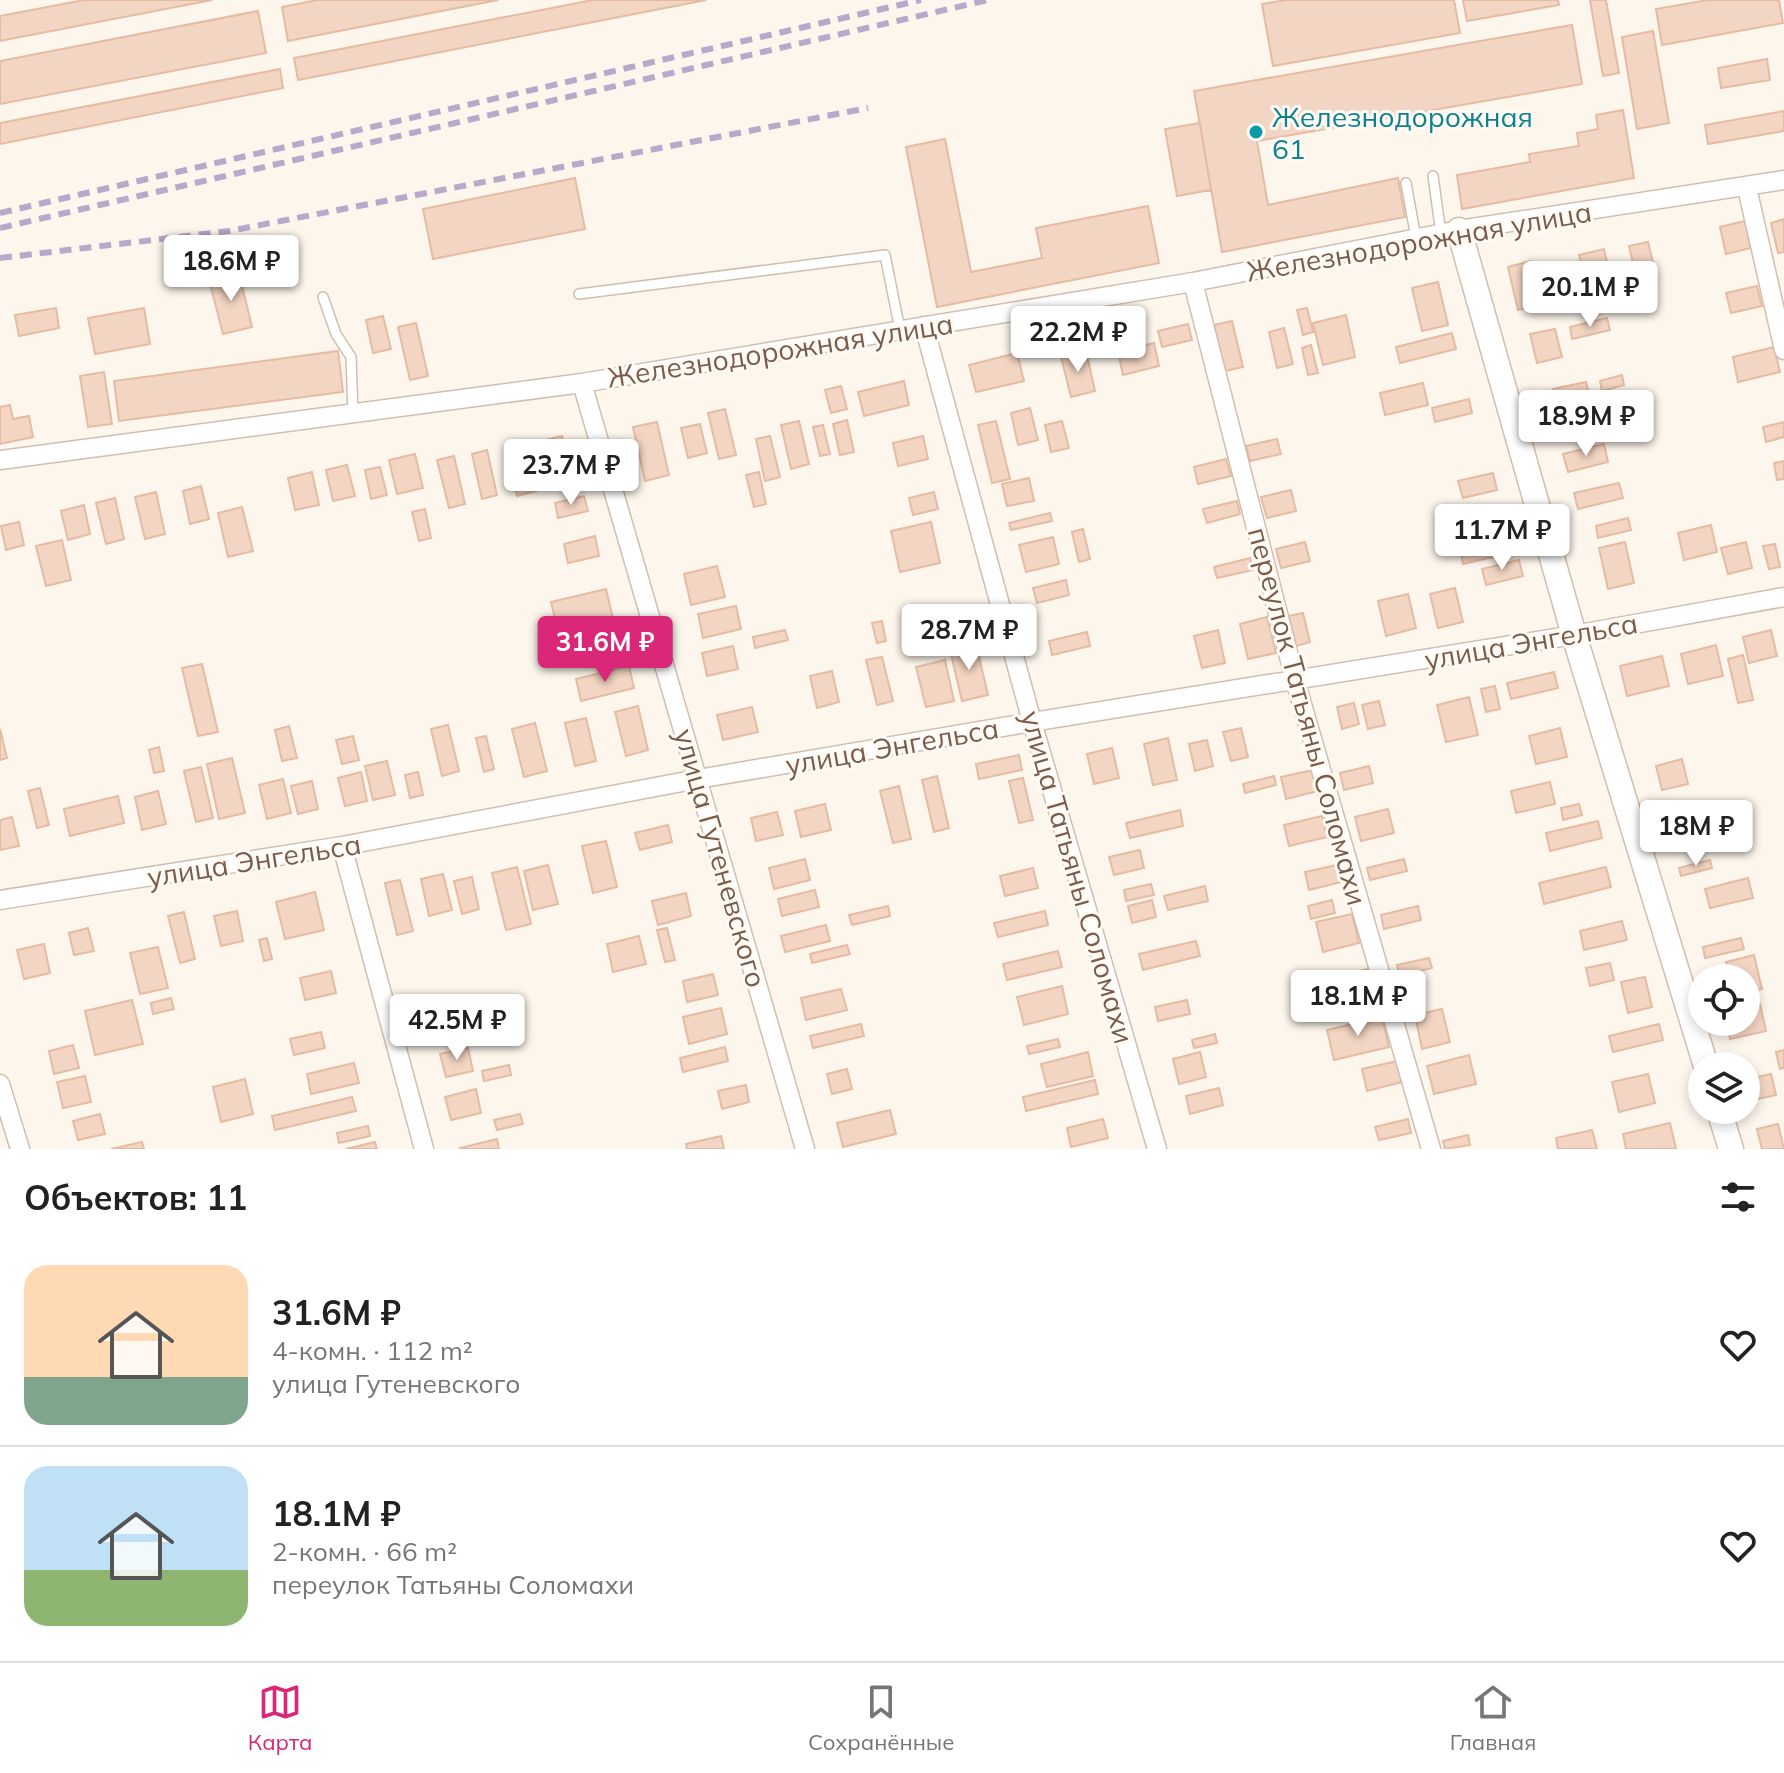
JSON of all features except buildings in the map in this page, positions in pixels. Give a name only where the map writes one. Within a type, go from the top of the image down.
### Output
[{"type":"street","name":"Железнодорожная улица","points":[[0,460],[582,383],[1193,282],[1450,232],[1784,180]]},
{"type":"street","points":[[1747,188],[1784,350]]},
{"type":"street","points":[[1450,232],[1702,1052]]},
{"type":"street","name":"переулок Татьяны Соломахи","points":[[1193,282],[1295,680],[1431,1149]]},
{"type":"street","name":"улица Татьяны Соломахи","points":[[924,326],[1032,722],[1157,1149]]},
{"type":"street","name":"улица Гутеневского","points":[[582,383],[805,1149]]},
{"type":"street","name":"улица Энгельса","points":[[0,900],[342,846],[698,779],[1574,635],[1784,597]]},
{"type":"street","points":[[342,846],[424,1149]]},
{"type":"street","points":[[0,1084],[20,1149]]},
{"type":"street","points":[[1723,1124],[1731,1149]]},
{"type":"lane","points":[[1433,176],[1450,232]]},
{"type":"lane","points":[[1406,183],[1416,238]]},
{"type":"lane","points":[[579,294],[885,255],[900,330]]},
{"type":"lane","points":[[323,297],[336,334],[351,357],[353,413]]},
{"type":"railway","points":[[0,213],[921,0]]},
{"type":"railway","points":[[0,228],[988,0]]},
{"type":"railway","points":[[0,258],[229,231],[868,108]]},
{"type":"place","name":"Железнодорожная 61","points":[[1256,132]]}]
